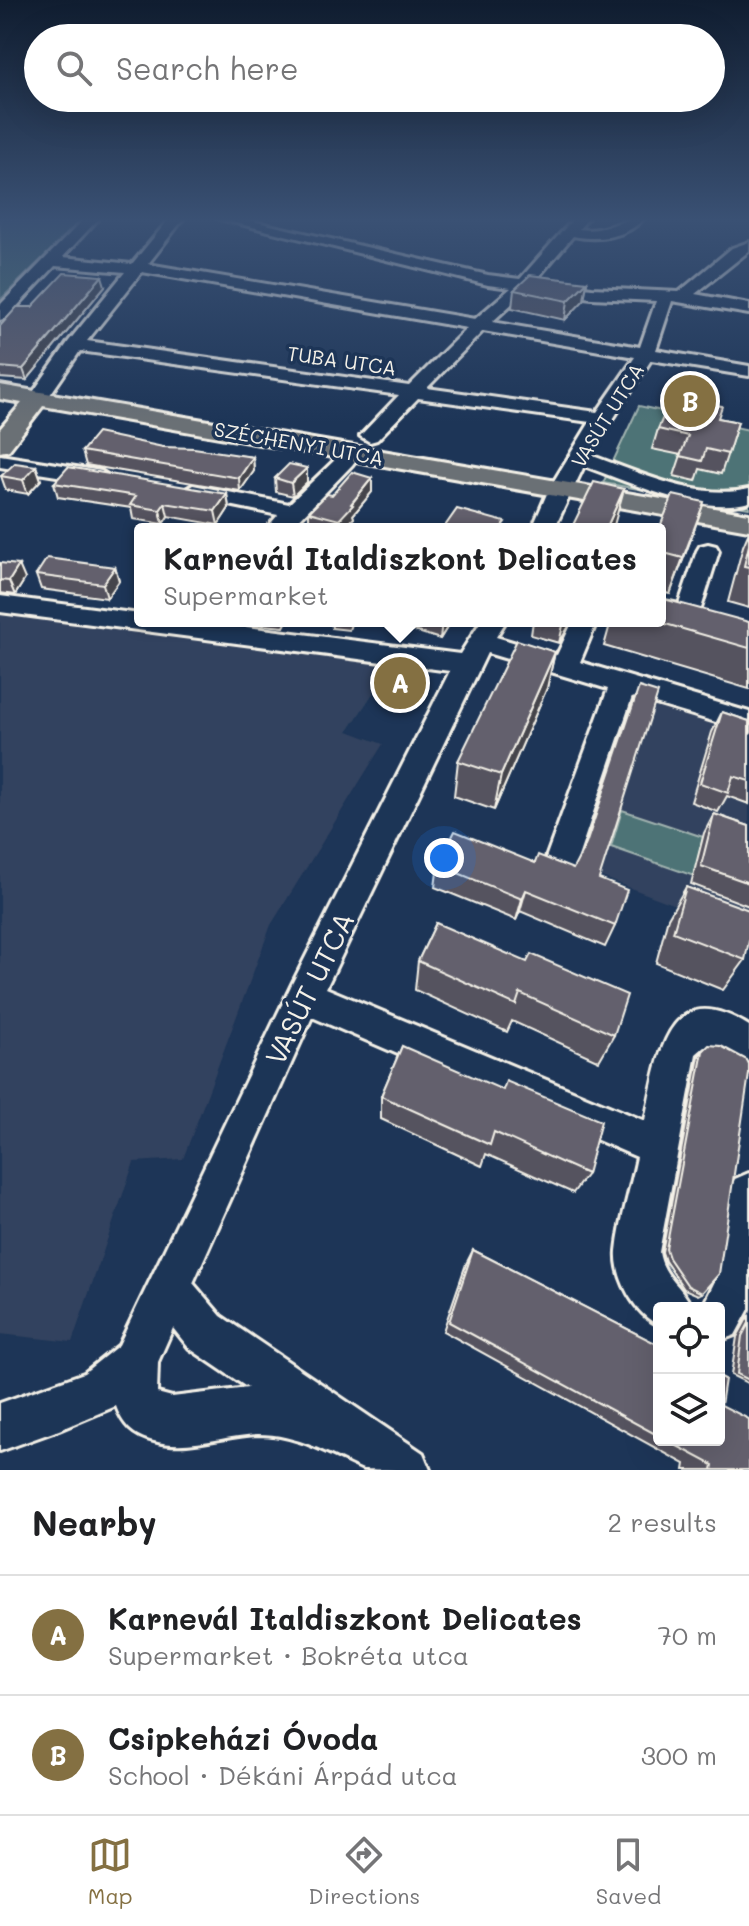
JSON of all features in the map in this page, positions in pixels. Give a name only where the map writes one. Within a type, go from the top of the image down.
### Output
[{"type":"main road","name":"SZÉCHENYI UTCA","points":[[0,392],[749,522]]},
{"type":"main road","points":[[0,445],[38,398]]},
{"type":"main road","points":[[18,423],[35,413],[72,404]]},
{"type":"street","points":[[0,315],[28,287]]},
{"type":"street","points":[[38,398],[75,345],[123,287]]},
{"type":"street","points":[[249,287],[749,371]]},
{"type":"street","points":[[370,436],[521,287]]},
{"type":"street","points":[[543,287],[674,297],[749,309]]},
{"type":"street","points":[[674,297],[690,287]]},
{"type":"street","name":"VASÚT UTCA","points":[[546,523],[560,489],[602,418],[647,352],[674,297]]},
{"type":"street","name":"TUBA UTCA","points":[[75,345],[602,418]]},
{"type":"street","points":[[579,458],[636,475],[671,490],[736,502],[749,495]]},
{"type":"street","points":[[0,461],[126,480]]},
{"type":"street","points":[[283,523],[345,461]]},
{"type":"street","points":[[173,487],[294,512]]},
{"type":"street","points":[[666,610],[688,615],[708,551]]},
{"type":"street","points":[[0,604],[134,619]]},
{"type":"street","points":[[230,627],[481,642],[749,722]]},
{"type":"street","points":[[565,667],[582,627]]},
{"type":"street","name":"VASÚT UTCA","points":[[135,1361],[304,996],[481,642]]},
{"type":"street","points":[[559,866],[623,684]]},
{"type":"street","points":[[304,996],[661,1147]]},
{"type":"street","points":[[661,1302],[646,1285],[639,1269],[638,1252],[682,1042],[698,1028],[712,1028],[735,1036],[749,1047]]},
{"type":"street","points":[[725,1313],[737,1289],[749,1193]]},
{"type":"street","points":[[169,1288],[205,1332],[391,1459]]},
{"type":"street","points":[[135,1361],[132,1379],[135,1398],[143,1412],[152,1417],[187,1422],[256,1410],[291,1414],[314,1419],[391,1459]]},
{"type":"street","points":[[0,1427],[100,1389],[135,1361]]},
{"type":"shaded area","points":[[0,614],[394,662],[348,731],[383,744],[271,925],[183,1159],[134,1162],[72,1342],[0,1334]]},
{"type":"shaded area","points":[[654,700],[749,728],[749,933],[599,876]]},
{"type":"green space","points":[[0,287],[14,287],[0,300]]},
{"type":"green space","points":[[639,406],[749,430],[749,508],[603,483]]},
{"type":"green space","points":[[622,810],[703,837],[694,876],[611,847]]},
{"type":"building","points":[[51,287],[93,287],[23,369],[0,367],[0,326],[17,307],[32,307]]},
{"type":"building","points":[[518,287],[582,287],[568,301],[514,290]]},
{"type":"building","points":[[701,402],[722,406],[718,418],[738,422],[728,454],[706,449],[702,461],[680,456],[688,436],[658,429],[664,415],[693,421]]},
{"type":"building","points":[[97,433],[163,447],[194,448],[253,457],[239,478],[82,451]]},
{"type":"building","points":[[15,463],[36,466],[23,480],[1,476]]},
{"type":"building","points":[[289,464],[307,468],[291,483],[275,478]]},
{"type":"building","points":[[68,467],[227,494],[215,511],[165,503],[160,510],[130,505],[136,496],[54,483]]},
{"type":"building","points":[[352,472],[372,478],[339,520],[309,512],[327,494],[332,495]]},
{"type":"building","points":[[594,482],[624,489],[609,523],[574,523]]},
{"type":"building","points":[[673,495],[704,502],[683,558],[666,554],[666,523],[661,523]]},
{"type":"building","points":[[457,509],[505,522],[504,523],[447,523]]},
{"type":"building","points":[[749,545],[749,567],[744,566]]},
{"type":"building","points":[[47,558],[115,567],[103,584],[36,575]]},
{"type":"building","points":[[0,563],[19,565],[9,581],[0,580]]},
{"type":"building","points":[[666,600],[749,622],[749,648],[666,624]]},
{"type":"building","points":[[517,640],[555,652],[501,775],[458,761]]},
{"type":"building","points":[[639,687],[658,693],[599,879],[627,890],[615,926],[526,890],[522,899],[438,865],[455,831],[535,863],[538,855],[573,869],[586,844]]},
{"type":"building","points":[[722,712],[749,721],[749,781],[733,776],[728,793],[700,783]]},
{"type":"building","points":[[714,814],[749,826],[749,883],[701,866]]},
{"type":"building","points":[[686,887],[749,910],[749,941],[745,960],[673,932]]},
{"type":"building","points":[[436,923],[527,962],[531,954],[627,995],[614,1035],[520,993],[516,1005],[418,961]]},
{"type":"building","points":[[709,1045],[721,1046],[747,1060],[749,1074],[719,1274],[702,1293],[688,1286],[666,1249],[703,1051]]},
{"type":"building","points":[[402,1046],[503,1090],[506,1081],[601,1121],[587,1174],[494,1132],[490,1145],[381,1096]]},
{"type":"building","points":[[473,1250],[653,1342],[653,1433],[449,1322]]},
{"type":"building","points":[[749,1323],[749,1380],[737,1374],[742,1336]]},
{"type":"building","points":[[725,1407],[749,1419],[749,1470],[712,1470],[713,1465],[677,1446],[725,1446]]},
{"type":"place","name":"Csipkeházi Óvoda","points":[[690,401]]},
{"type":"place","name":"Karnevál Italdiszkont Delicates","points":[[400,683]]}]
